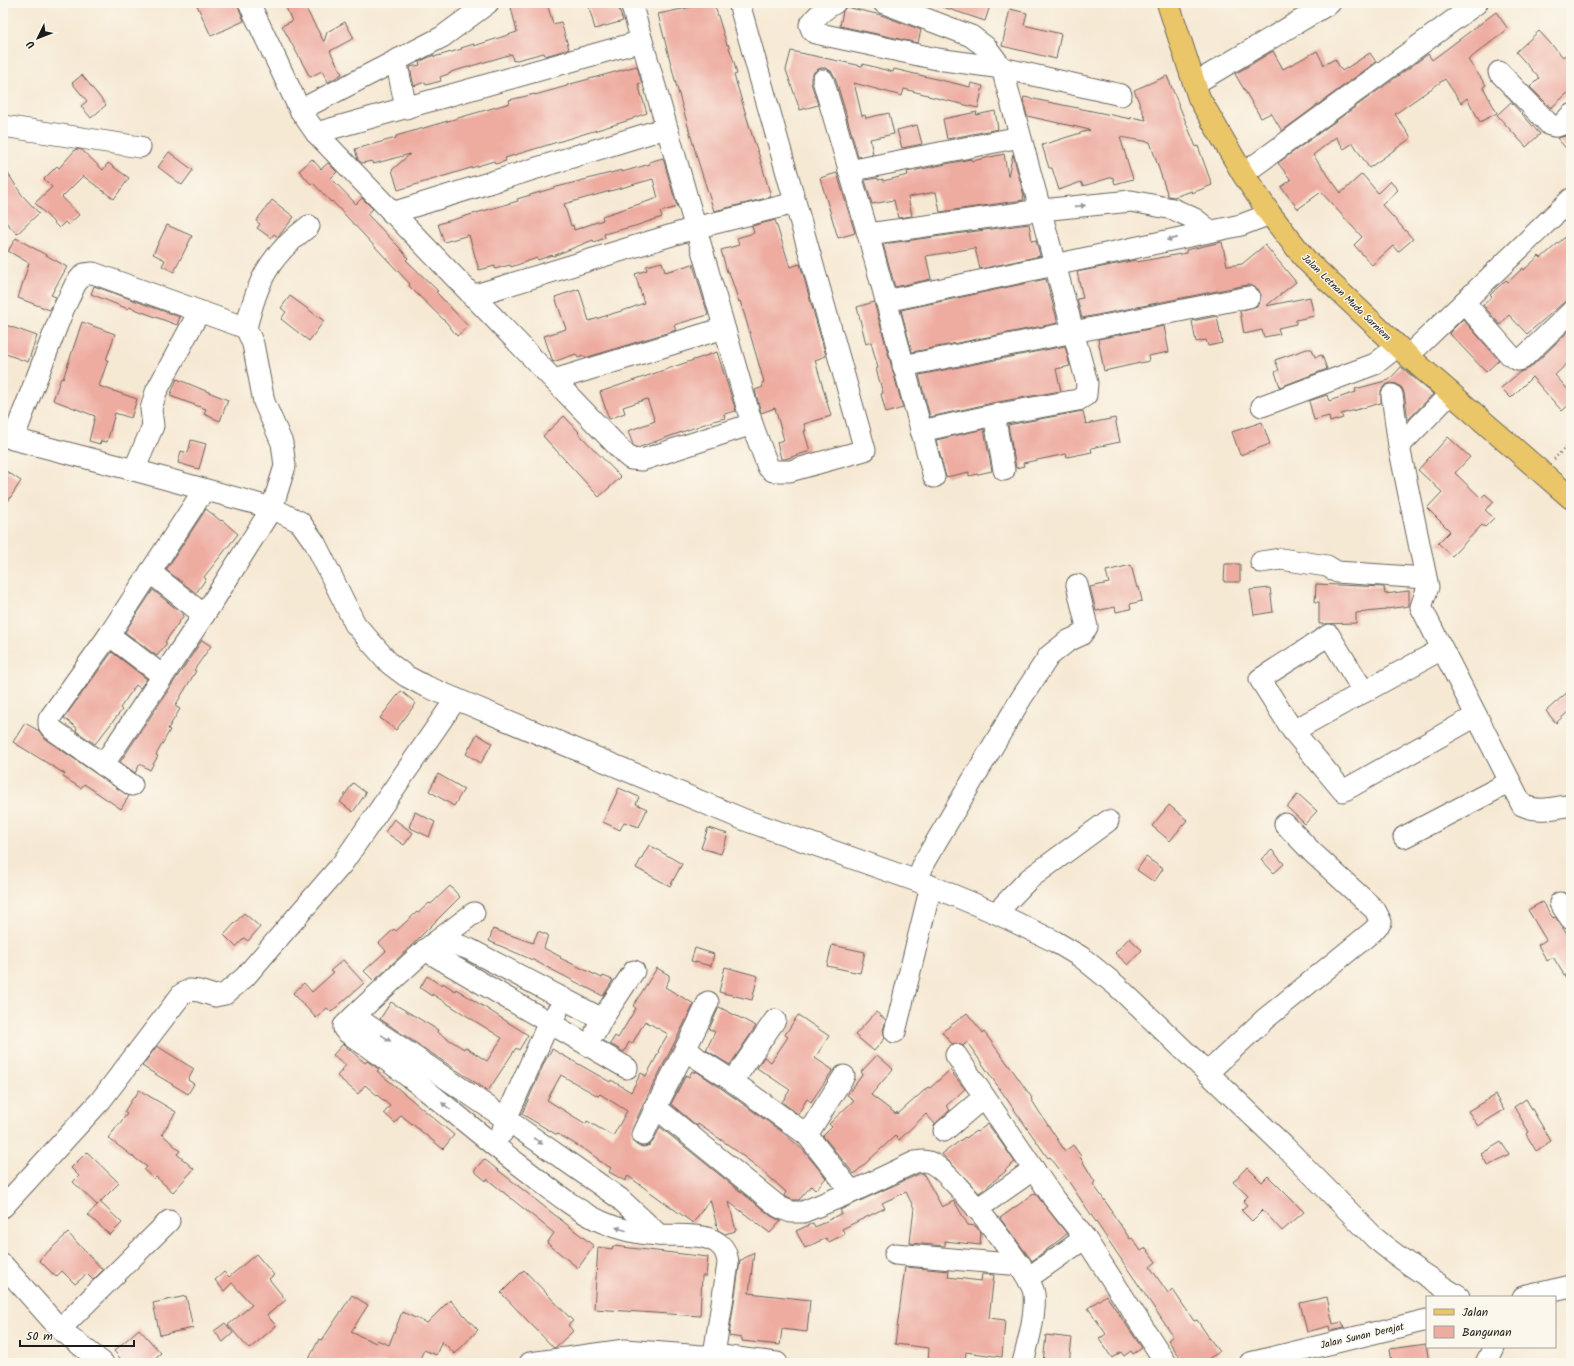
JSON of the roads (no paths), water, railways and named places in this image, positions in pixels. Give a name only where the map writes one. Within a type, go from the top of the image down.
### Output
[{"type":"main road","name":"Jalan Letnan Muda Sarniem","points":[[1168,3],[1199,98],[1243,174],[1270,214],[1306,260],[1403,351],[1571,498]]},
{"type":"street","points":[[249,3],[300,110],[316,133],[626,455],[631,459],[642,460],[752,424]]},
{"type":"street","points":[[300,110],[442,37],[488,3]]},
{"type":"street","points":[[631,3],[752,424],[768,467],[773,471],[790,471],[865,450],[740,3]]},
{"type":"street","points":[[835,3],[825,9],[810,25],[815,33],[937,59],[1002,68],[1121,95]]},
{"type":"street","points":[[884,3],[946,26],[981,42],[1002,68],[1087,383],[1086,394],[1078,400],[994,415],[921,431]]},
{"type":"street","points":[[1194,84],[1330,3]]},
{"type":"street","points":[[1243,174],[1477,3]]},
{"type":"street","points":[[937,59],[946,26]]},
{"type":"street","points":[[316,133],[642,41]]},
{"type":"street","points":[[396,60],[406,108]]},
{"type":"street","points":[[1499,72],[1550,125],[1556,127],[1561,126],[1571,115]]},
{"type":"street","points":[[822,80],[868,234],[934,477]]},
{"type":"street","points":[[3,126],[140,147]]},
{"type":"street","points":[[392,213],[666,128]]},
{"type":"street","points":[[849,171],[1020,137]]},
{"type":"street","points":[[1262,406],[1375,364],[1403,351],[1464,302],[1571,199]]},
{"type":"street","points":[[868,234],[1041,210],[1131,200],[1173,209],[1195,219],[1210,231]]},
{"type":"street","points":[[472,296],[695,228],[795,203]]},
{"type":"street","points":[[886,301],[1241,225],[1270,214]]},
{"type":"street","points":[[104,765],[204,615],[272,508],[285,466],[285,457],[282,443],[264,402],[253,344],[246,328],[259,284],[270,264],[290,240],[309,226]]},
{"type":"street","points":[[246,328],[93,273],[84,274],[76,283],[63,310],[8,437],[272,508],[300,522],[315,543],[355,624],[390,664],[406,676],[423,685],[745,820],[924,883],[996,913],[1054,941],[1081,957],[1099,970],[1284,1146],[1376,1239],[1429,1279],[1457,1296]]},
{"type":"street","points":[[903,366],[1249,297]]},
{"type":"street","points":[[1464,302],[1511,356],[1518,360],[1522,359],[1571,312]]},
{"type":"street","points":[[134,470],[153,426],[151,408],[156,392],[199,312]]},
{"type":"street","points":[[554,380],[724,328]]},
{"type":"street","points":[[1399,446],[1451,394]]},
{"type":"street","points":[[1392,395],[1399,446],[1428,587],[1421,607],[1522,805],[1532,810],[1544,810],[1571,805]]},
{"type":"street","points":[[994,415],[1004,470]]},
{"type":"street","points":[[132,785],[52,729],[49,725],[49,719],[109,635],[204,490]]},
{"type":"street","points":[[1261,562],[1281,559],[1327,566],[1337,572],[1426,578]]},
{"type":"street","points":[[150,572],[204,615]]},
{"type":"street","points":[[895,1032],[924,883],[924,862],[1022,697],[1049,656],[1068,642],[1081,635],[1087,627],[1077,585]]},
{"type":"street","points":[[109,635],[163,676]]},
{"type":"street","points":[[1364,692],[1329,635],[1260,679],[1293,731],[1343,791],[1476,716]]},
{"type":"street","points":[[1293,731],[1442,649]]},
{"type":"street","points":[[3,1207],[101,1100],[182,994],[190,990],[215,996],[225,994],[245,978],[342,864],[456,699]]},
{"type":"street","points":[[1404,837],[1510,782]]},
{"type":"street","points":[[996,913],[1029,879],[1108,821]]},
{"type":"street","points":[[1207,1073],[1265,1019],[1373,931],[1381,922],[1375,910],[1313,853],[1285,824]]},
{"type":"street","points":[[474,913],[433,944],[354,1016],[415,1070],[464,1120],[498,1149],[572,1205],[602,1222],[624,1230],[659,1236],[694,1235],[715,1241],[723,1249],[727,1257],[728,1264],[706,1358]]},
{"type":"street","points":[[433,944],[469,949],[602,1019]]},
{"type":"street","points":[[433,944],[455,968],[627,1068]]},
{"type":"street","points":[[455,968],[469,949]]},
{"type":"street","points":[[588,1045],[602,1019],[634,971]]},
{"type":"street","points":[[498,1149],[506,1119],[549,1022],[566,999]]},
{"type":"street","points":[[643,1135],[708,1002]]},
{"type":"street","points":[[733,1081],[775,1020]]},
{"type":"street","points":[[686,1049],[807,1135],[852,1192]]},
{"type":"street","points":[[956,1055],[1054,1199],[1085,1238],[1166,1363]]},
{"type":"street","points":[[415,1070],[475,1099],[506,1119],[619,1198],[659,1236]]},
{"type":"street","points":[[807,1135],[844,1076]]},
{"type":"street","points":[[944,1132],[984,1096]]},
{"type":"street","points":[[464,1120],[475,1099]]},
{"type":"street","points":[[656,1107],[779,1207],[791,1212],[803,1212],[852,1192],[915,1162],[925,1161],[944,1171],[977,1209],[1024,1272],[1034,1294],[1032,1326],[1023,1363]]},
{"type":"street","points":[[977,1209],[1034,1169]]},
{"type":"street","points":[[60,1329],[169,1221]]},
{"type":"street","points":[[895,1254],[1024,1272],[1085,1238]]},
{"type":"street","points":[[3,1265],[60,1329],[103,1363]]},
{"type":"street","points":[[1527,1296],[1571,1286]]},
{"type":"street","name":"Jalan Sunan Derajat","points":[[1250,1363],[1426,1320]]},
{"type":"street","points":[[1486,1363],[1494,1348]]},
{"type":"street","points":[[530,1363],[625,1350],[777,1363]]}]
